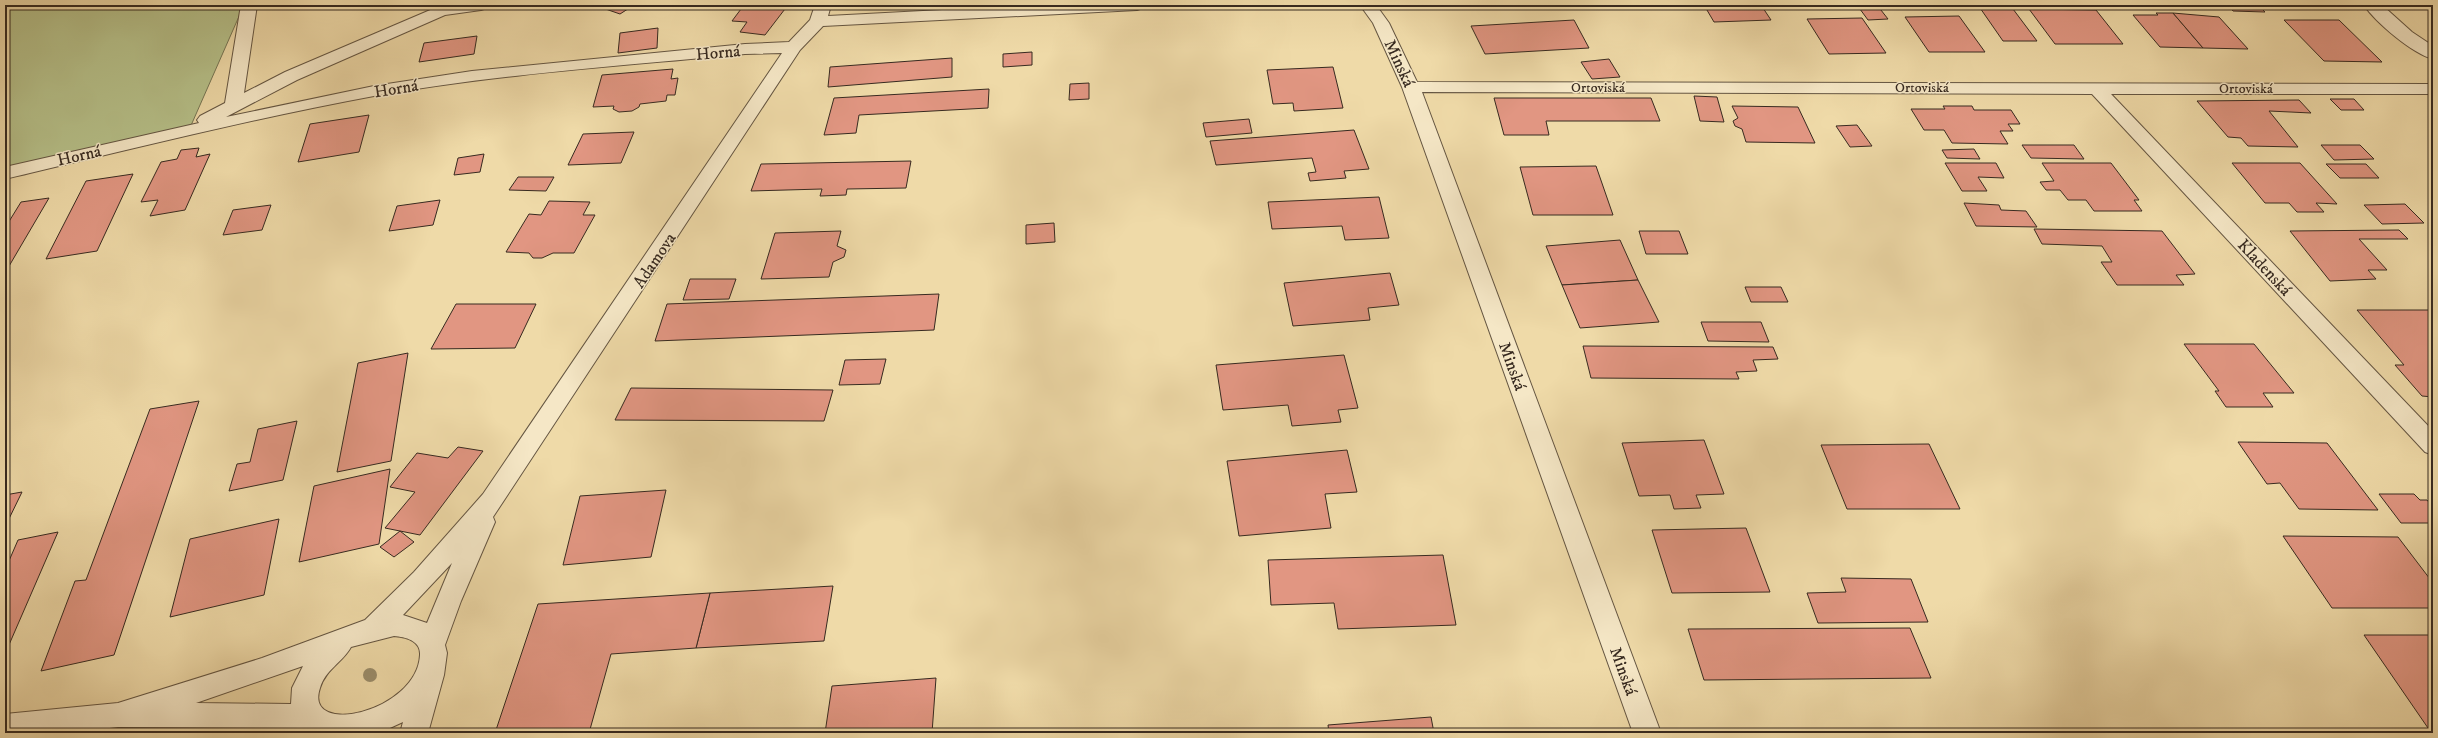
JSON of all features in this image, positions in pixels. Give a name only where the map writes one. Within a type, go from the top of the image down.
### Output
[{"type":"street","points":[[234,104],[249,5]]},
{"type":"street","points":[[189,130],[234,104],[291,76],[441,11],[481,5]]},
{"type":"street","points":[[820,13],[1137,5]]},
{"type":"street","name":"Minská","points":[[1368,5],[1381,23],[1411,87],[1647,733]]},
{"type":"street","points":[[2372,5],[2406,36],[2433,54]]},
{"type":"street","name":"Adamova","points":[[492,501],[794,47],[820,13]]},
{"type":"street","name":"Horná","points":[[5,173],[189,130],[374,91],[472,76],[745,49],[794,47]]},
{"type":"street","name":"Ortoviská","points":[[1411,87],[2433,89]]},
{"type":"street","name":"Kladenská","points":[[2096,88],[2433,446]]},
{"type":"street","points":[[322,725],[304,701],[307,684],[317,666],[332,650],[363,632],[424,579],[492,501]]},
{"type":"street","points":[[432,645],[448,601],[492,501]]},
{"type":"street","points":[[118,715],[217,684],[363,632],[396,625],[412,627],[425,635],[432,645],[434,659],[414,733]]},
{"type":"street","points":[[5,727],[118,715],[322,725],[342,729],[364,726],[385,718],[415,696],[430,675]]},
{"type":"green space","points":[[5,5],[244,5],[189,130],[5,173]]},
{"type":"building","points":[[594,5],[634,5],[620,14]]},
{"type":"building","points":[[744,5],[788,5],[765,35],[740,32],[747,22],[732,21]]},
{"type":"building","points":[[1704,5],[1761,5],[1771,20],[1714,22]]},
{"type":"building","points":[[1831,5],[1853,5],[1855,8],[1833,9]]},
{"type":"building","points":[[1857,5],[1877,5],[1888,19],[1868,20]]},
{"type":"building","points":[[1978,5],[2010,5],[2037,41],[2003,41]]},
{"type":"building","points":[[2228,5],[2258,5],[2265,12],[2233,11]]},
{"type":"building","points":[[2029,9],[2096,10],[2123,44],[2055,44]]},
{"type":"building","points":[[2156,13],[2173,13],[2203,48],[2160,47],[2133,15],[2158,15]]},
{"type":"building","points":[[2173,13],[2219,17],[2248,49],[2203,48]]},
{"type":"building","points":[[1959,16],[1985,52],[1929,52],[1905,17]]},
{"type":"building","points":[[1862,18],[1886,53],[1829,54],[1807,19]]},
{"type":"building","points":[[1574,20],[1589,48],[1485,54],[1471,26]]},
{"type":"building","points":[[2284,20],[2339,20],[2382,62],[2324,61]]},
{"type":"building","points":[[658,28],[657,48],[618,53],[620,33]]},
{"type":"building","points":[[477,36],[474,54],[419,62],[424,43]]},
{"type":"building","points":[[1032,52],[1032,65],[1003,67],[1003,54]]},
{"type":"building","points":[[952,58],[952,77],[828,87],[830,67]]},
{"type":"building","points":[[1609,59],[1620,77],[1592,79],[1581,62]]},
{"type":"building","points":[[1333,67],[1343,108],[1294,111],[1293,103],[1273,104],[1267,70]]},
{"type":"building","points":[[673,69],[671,79],[678,78],[675,95],[667,95],[666,101],[640,104],[639,107],[632,111],[619,112],[613,109],[614,106],[593,107],[602,75]]},
{"type":"building","points":[[1089,83],[1089,99],[1069,100],[1070,84]]},
{"type":"building","points":[[989,89],[988,108],[859,115],[856,133],[824,135],[834,98]]},
{"type":"building","points":[[1694,96],[1717,97],[1724,122],[1700,121]]},
{"type":"building","points":[[1494,98],[1651,98],[1660,121],[1546,121],[1549,135],[1504,135]]},
{"type":"building","points":[[2330,99],[2354,99],[2364,110],[2341,110]]},
{"type":"building","points":[[2299,100],[2311,113],[2269,111],[2298,147],[2248,146],[2241,138],[2228,137],[2197,101]]},
{"type":"building","points":[[1732,106],[1798,107],[1815,143],[1746,142],[1742,129],[1735,126],[1733,121],[1738,118]]},
{"type":"building","points":[[1943,106],[1972,106],[1974,110],[2011,110],[2020,124],[2008,124],[2013,131],[2000,131],[2008,144],[1952,143],[1944,130],[1924,130],[1911,109],[1945,109]]},
{"type":"building","points":[[369,115],[359,152],[298,162],[310,124]]},
{"type":"building","points":[[1249,119],[1252,133],[1206,137],[1203,123]]},
{"type":"building","points":[[1857,125],[1872,146],[1850,147],[1836,126]]},
{"type":"building","points":[[1354,130],[1369,169],[1344,171],[1346,178],[1310,181],[1308,173],[1316,172],[1312,158],[1216,165],[1210,141]]},
{"type":"building","points":[[634,132],[621,163],[568,165],[583,134]]},
{"type":"building","points":[[2022,145],[2074,145],[2084,159],[2031,158]]},
{"type":"building","points":[[2321,145],[2360,145],[2374,159],[2334,160]]},
{"type":"building","points":[[199,148],[196,157],[210,154],[185,210],[150,216],[158,200],[141,202],[161,162],[177,159],[181,150]]},
{"type":"building","points":[[1974,149],[1980,159],[1947,158],[1942,150]]},
{"type":"building","points":[[484,154],[480,172],[454,175],[458,158]]},
{"type":"building","points":[[911,161],[906,188],[847,189],[846,195],[820,196],[822,189],[751,191],[761,164]]},
{"type":"building","points":[[1945,163],[1996,163],[2004,178],[1978,177],[1987,191],[1962,191]]},
{"type":"building","points":[[2042,163],[2111,163],[2139,200],[2134,200],[2142,211],[2094,211],[2086,200],[2068,200],[2060,190],[2046,190],[2040,182],[2054,181]]},
{"type":"building","points":[[2232,163],[2300,163],[2337,204],[2316,203],[2324,212],[2297,212],[2289,203],[2265,203]]},
{"type":"building","points":[[2326,164],[2366,164],[2379,178],[2340,178]]},
{"type":"building","points":[[1596,166],[1613,215],[1533,215],[1520,167]]},
{"type":"building","points":[[133,174],[97,251],[46,259],[86,181]]},
{"type":"building","points":[[518,177],[554,177],[546,191],[509,190]]},
{"type":"building","points":[[1379,197],[1389,238],[1345,240],[1342,226],[1272,229],[1268,202]]},
{"type":"building","points":[[49,198],[5,273],[5,228],[21,202]]},
{"type":"building","points":[[440,200],[433,225],[389,231],[397,206]]},
{"type":"building","points":[[549,201],[590,202],[583,215],[595,215],[574,253],[553,253],[542,258],[533,258],[529,253],[506,252],[529,214],[541,215]]},
{"type":"building","points":[[1964,203],[1999,205],[2001,210],[2026,211],[2037,227],[1976,226]]},
{"type":"building","points":[[2405,204],[2424,223],[2382,224],[2364,205]]},
{"type":"building","points":[[271,205],[262,230],[223,235],[233,210]]},
{"type":"building","points":[[1054,223],[1055,242],[1026,244],[1026,225]]},
{"type":"building","points":[[2034,229],[2162,231],[2195,274],[2176,275],[2184,285],[2117,285],[2101,262],[2112,262],[2102,246],[2042,244]]},
{"type":"building","points":[[2399,230],[2408,239],[2359,239],[2387,270],[2368,270],[2376,279],[2330,281],[2290,231]]},
{"type":"building","points":[[841,231],[837,246],[846,250],[844,257],[833,262],[829,277],[761,279],[775,233]]},
{"type":"building","points":[[1639,231],[1679,231],[1688,254],[1646,254]]},
{"type":"building","points":[[1620,240],[1638,280],[1562,285],[1546,246]]},
{"type":"building","points":[[1390,273],[1399,305],[1368,308],[1370,320],[1293,326],[1284,283]]},
{"type":"building","points":[[690,279],[736,279],[729,299],[683,300]]},
{"type":"building","points":[[1638,280],[1659,322],[1580,328],[1562,285]]},
{"type":"building","points":[[1745,287],[1781,287],[1788,302],[1751,302]]},
{"type":"building","points":[[939,294],[934,330],[655,341],[667,304]]},
{"type":"building","points":[[456,304],[536,304],[515,348],[431,349]]},
{"type":"building","points":[[2357,310],[2433,310],[2433,397],[2422,396],[2395,365],[2404,365]]},
{"type":"building","points":[[1701,322],[1761,322],[1769,342],[1708,341]]},
{"type":"building","points":[[2184,344],[2254,344],[2294,393],[2263,393],[2273,407],[2226,407],[2215,391],[2219,391]]},
{"type":"building","points":[[1583,346],[1773,347],[1778,359],[1753,360],[1757,371],[1736,372],[1739,379],[1591,378]]},
{"type":"building","points":[[408,353],[391,461],[337,472],[358,363]]},
{"type":"building","points":[[1344,355],[1358,408],[1338,410],[1341,422],[1292,426],[1288,405],[1223,410],[1216,365]]},
{"type":"building","points":[[886,359],[880,384],[839,385],[845,360]]},
{"type":"building","points":[[631,388],[833,390],[824,421],[615,420]]},
{"type":"building","points":[[199,401],[114,655],[41,671],[75,581],[86,580],[150,409]]},
{"type":"building","points":[[297,421],[283,480],[229,491],[237,464],[250,462],[258,429]]},
{"type":"building","points":[[1704,440],[1724,494],[1696,495],[1701,508],[1674,509],[1670,495],[1639,496],[1622,443]]},
{"type":"building","points":[[2238,442],[2327,443],[2378,510],[2299,509],[2280,483],[2267,484]]},
{"type":"building","points":[[1929,444],[1960,509],[1847,509],[1821,445]]},
{"type":"building","points":[[458,447],[483,451],[420,535],[385,528],[415,492],[390,487],[417,453],[448,458]]},
{"type":"building","points":[[1347,450],[1357,492],[1325,494],[1331,528],[1239,536],[1227,461]]},
{"type":"building","points":[[390,469],[379,544],[299,562],[314,486]]},
{"type":"building","points":[[666,490],[651,557],[563,565],[580,496]]},
{"type":"building","points":[[22,492],[5,527],[5,495]]},
{"type":"building","points":[[2379,494],[2414,494],[2420,500],[2427,500],[2433,507],[2433,523],[2401,523]]},
{"type":"building","points":[[279,519],[264,595],[170,617],[190,539]]},
{"type":"building","points":[[1746,528],[1770,592],[1672,593],[1652,530]]},
{"type":"building","points":[[400,531],[414,542],[394,557],[380,547]]},
{"type":"building","points":[[58,532],[5,654],[5,570],[18,540]]},
{"type":"building","points":[[2283,536],[2398,537],[2433,583],[2433,608],[2332,608]]},
{"type":"building","points":[[1443,555],[1456,625],[1338,629],[1334,603],[1271,605],[1268,560]]},
{"type":"building","points":[[1841,578],[1911,579],[1928,622],[1818,623],[1807,593],[1846,592]]},
{"type":"building","points":[[833,586],[824,641],[696,648],[710,593]]},
{"type":"building","points":[[710,593],[696,648],[611,654],[589,733],[495,733],[538,604]]},
{"type":"building","points":[[1910,628],[1931,678],[1704,680],[1688,629]]},
{"type":"building","points":[[2364,635],[2433,635],[2433,728],[2428,728]]},
{"type":"building","points":[[936,678],[932,733],[825,733],[832,686]]},
{"type":"building","points":[[1431,717],[1434,733],[1329,733],[1328,725]]}]
